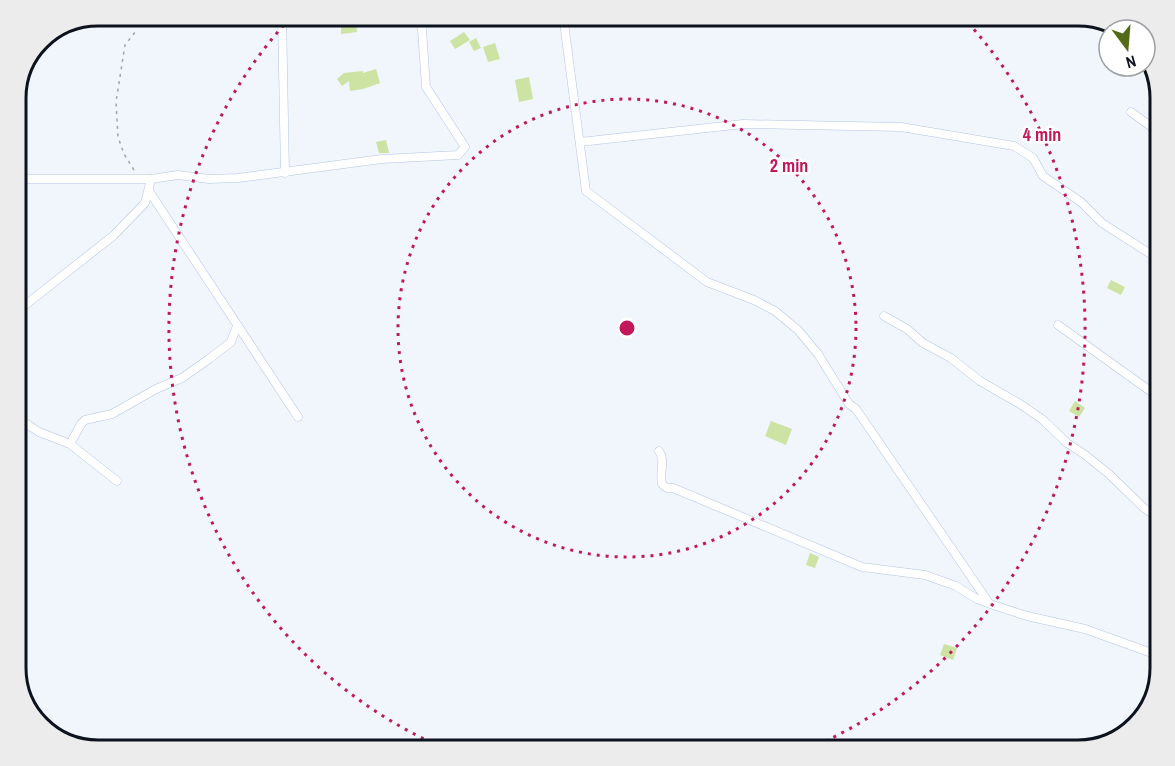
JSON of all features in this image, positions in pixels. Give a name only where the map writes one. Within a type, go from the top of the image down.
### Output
[{"type":"street","points":[[282,26],[285,173]]},
{"type":"street","points":[[26,179],[151,179],[178,175],[208,179],[238,178],[393,157],[458,155],[465,147],[426,87],[422,26]]},
{"type":"street","points":[[564,26],[586,191],[707,282],[754,300],[775,311],[798,330],[818,354],[849,404],[856,409],[989,603]]},
{"type":"street","points":[[1131,112],[1150,126]]},
{"type":"street","points":[[580,142],[743,124],[901,127],[1014,146],[1033,158],[1043,176],[1081,202],[1102,223],[1150,254]]},
{"type":"street","points":[[26,304],[113,236],[145,203],[151,179]]},
{"type":"street","points":[[149,192],[298,417]]},
{"type":"street","points":[[885,316],[907,329],[923,343],[951,358],[980,381],[1042,419],[1066,443],[1109,474],[1150,512]]},
{"type":"street","points":[[1058,325],[1150,391]]},
{"type":"street","points":[[70,444],[85,420],[112,414],[156,389],[182,378],[231,342],[237,326]]},
{"type":"street","points":[[26,423],[39,432],[70,444],[117,482]]},
{"type":"street","points":[[658,451],[663,461],[660,477],[662,484],[667,488],[673,488],[862,567],[925,575],[956,586],[989,603],[1026,616],[1085,628],[1150,652]]},
{"type":"path","points":[[138,26],[125,45],[116,102],[120,146],[140,179]]},
{"type":"building","points":[[341,26],[356,26],[357,32],[341,34]]},
{"type":"building","points":[[464,32],[470,40],[455,49],[450,41]]},
{"type":"building","points":[[476,38],[481,48],[474,51],[469,42]]},
{"type":"building","points":[[495,43],[500,59],[488,62],[483,47]]},
{"type":"building","points":[[376,69],[380,83],[363,89],[350,91],[349,81],[342,86],[337,79],[344,73],[363,71],[363,73]]},
{"type":"building","points":[[529,77],[533,99],[519,102],[515,80]]},
{"type":"building","points":[[386,140],[389,153],[379,153],[376,142]]},
{"type":"building","points":[[1111,280],[1125,287],[1121,295],[1107,288]]},
{"type":"building","points":[[1075,401],[1085,408],[1079,417],[1069,411]]},
{"type":"building","points":[[771,421],[792,429],[786,445],[765,436]]},
{"type":"building","points":[[810,553],[819,557],[815,568],[806,565]]},
{"type":"building","points":[[944,644],[957,648],[953,660],[940,655]]}]
